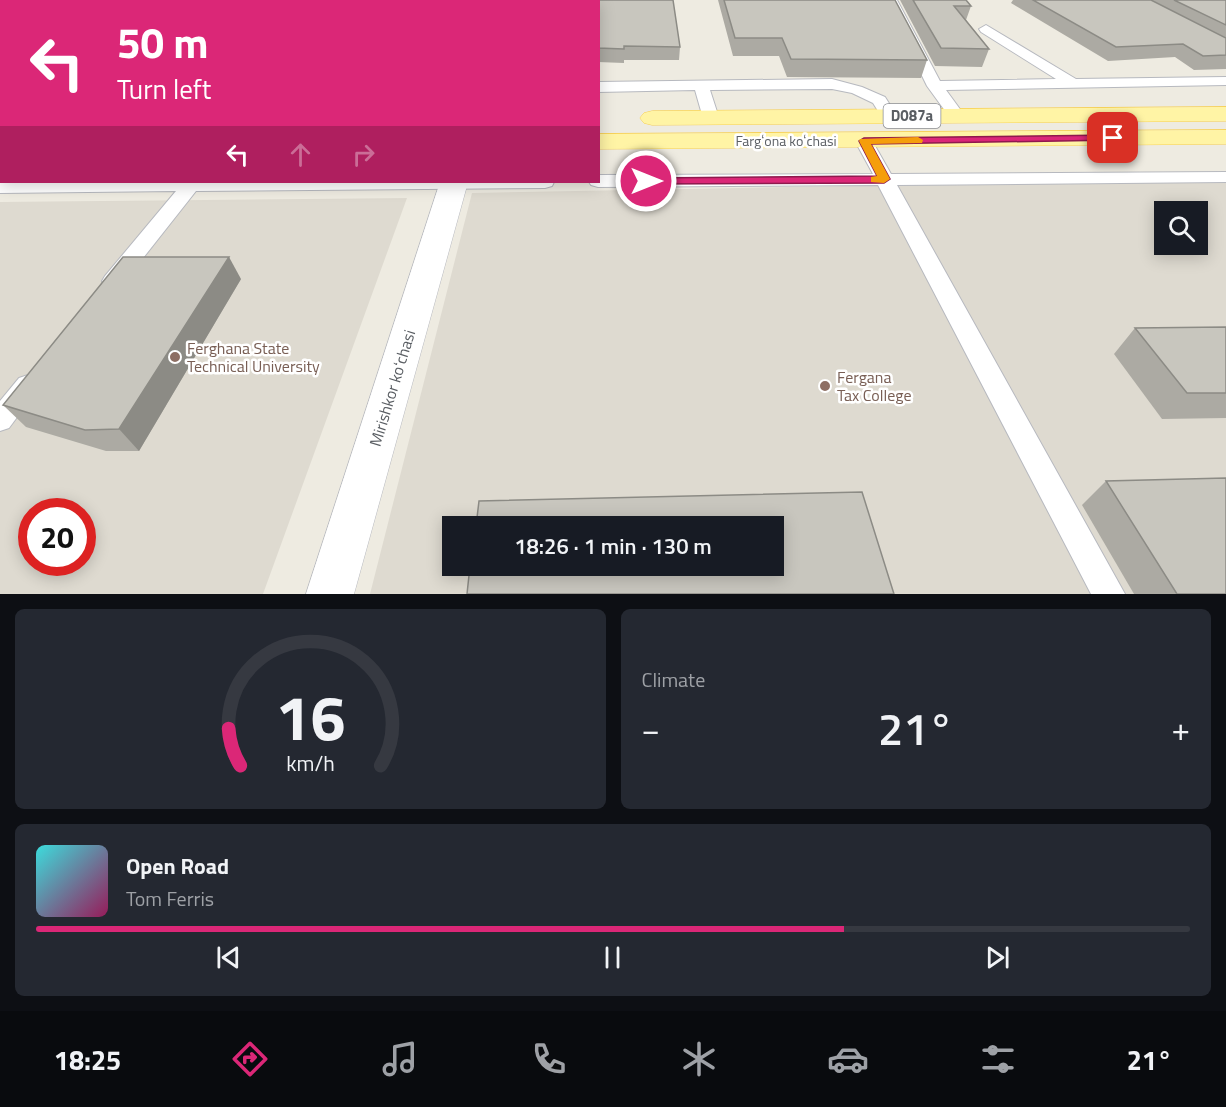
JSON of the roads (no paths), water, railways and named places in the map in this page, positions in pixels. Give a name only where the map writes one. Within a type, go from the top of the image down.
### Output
[{"type":"main road","name":"Fargʻona koʻchasi","points":[[600,141],[636,126],[711,118],[1226,114]]},
{"type":"main road","name":"Fargʻona koʻchasi","points":[[636,126],[864,141],[1226,137]]},
{"type":"street","name":"Mirishkor koʻchasi","points":[[330,594],[454,183]]},
{"type":"lane","points":[[891,0],[935,86],[957,116]]},
{"type":"lane","points":[[986,29],[1074,84]]},
{"type":"lane","points":[[935,86],[1226,81]]},
{"type":"lane","points":[[600,87],[832,84],[857,90],[879,100],[889,116]]},
{"type":"lane","points":[[701,86],[711,118]]},
{"type":"lane","points":[[864,141],[1109,594]]},
{"type":"lane","points":[[600,181],[1226,177]]},
{"type":"lane","points":[[0,187],[192,183]]},
{"type":"lane","points":[[96,302],[192,183]]},
{"type":"lane","points":[[0,420],[44,366]]},
{"type":"place","name":"Ferghana State Technical University","points":[[175,357]]},
{"type":"place","name":"Fergana Tax College","points":[[825,386]]}]
